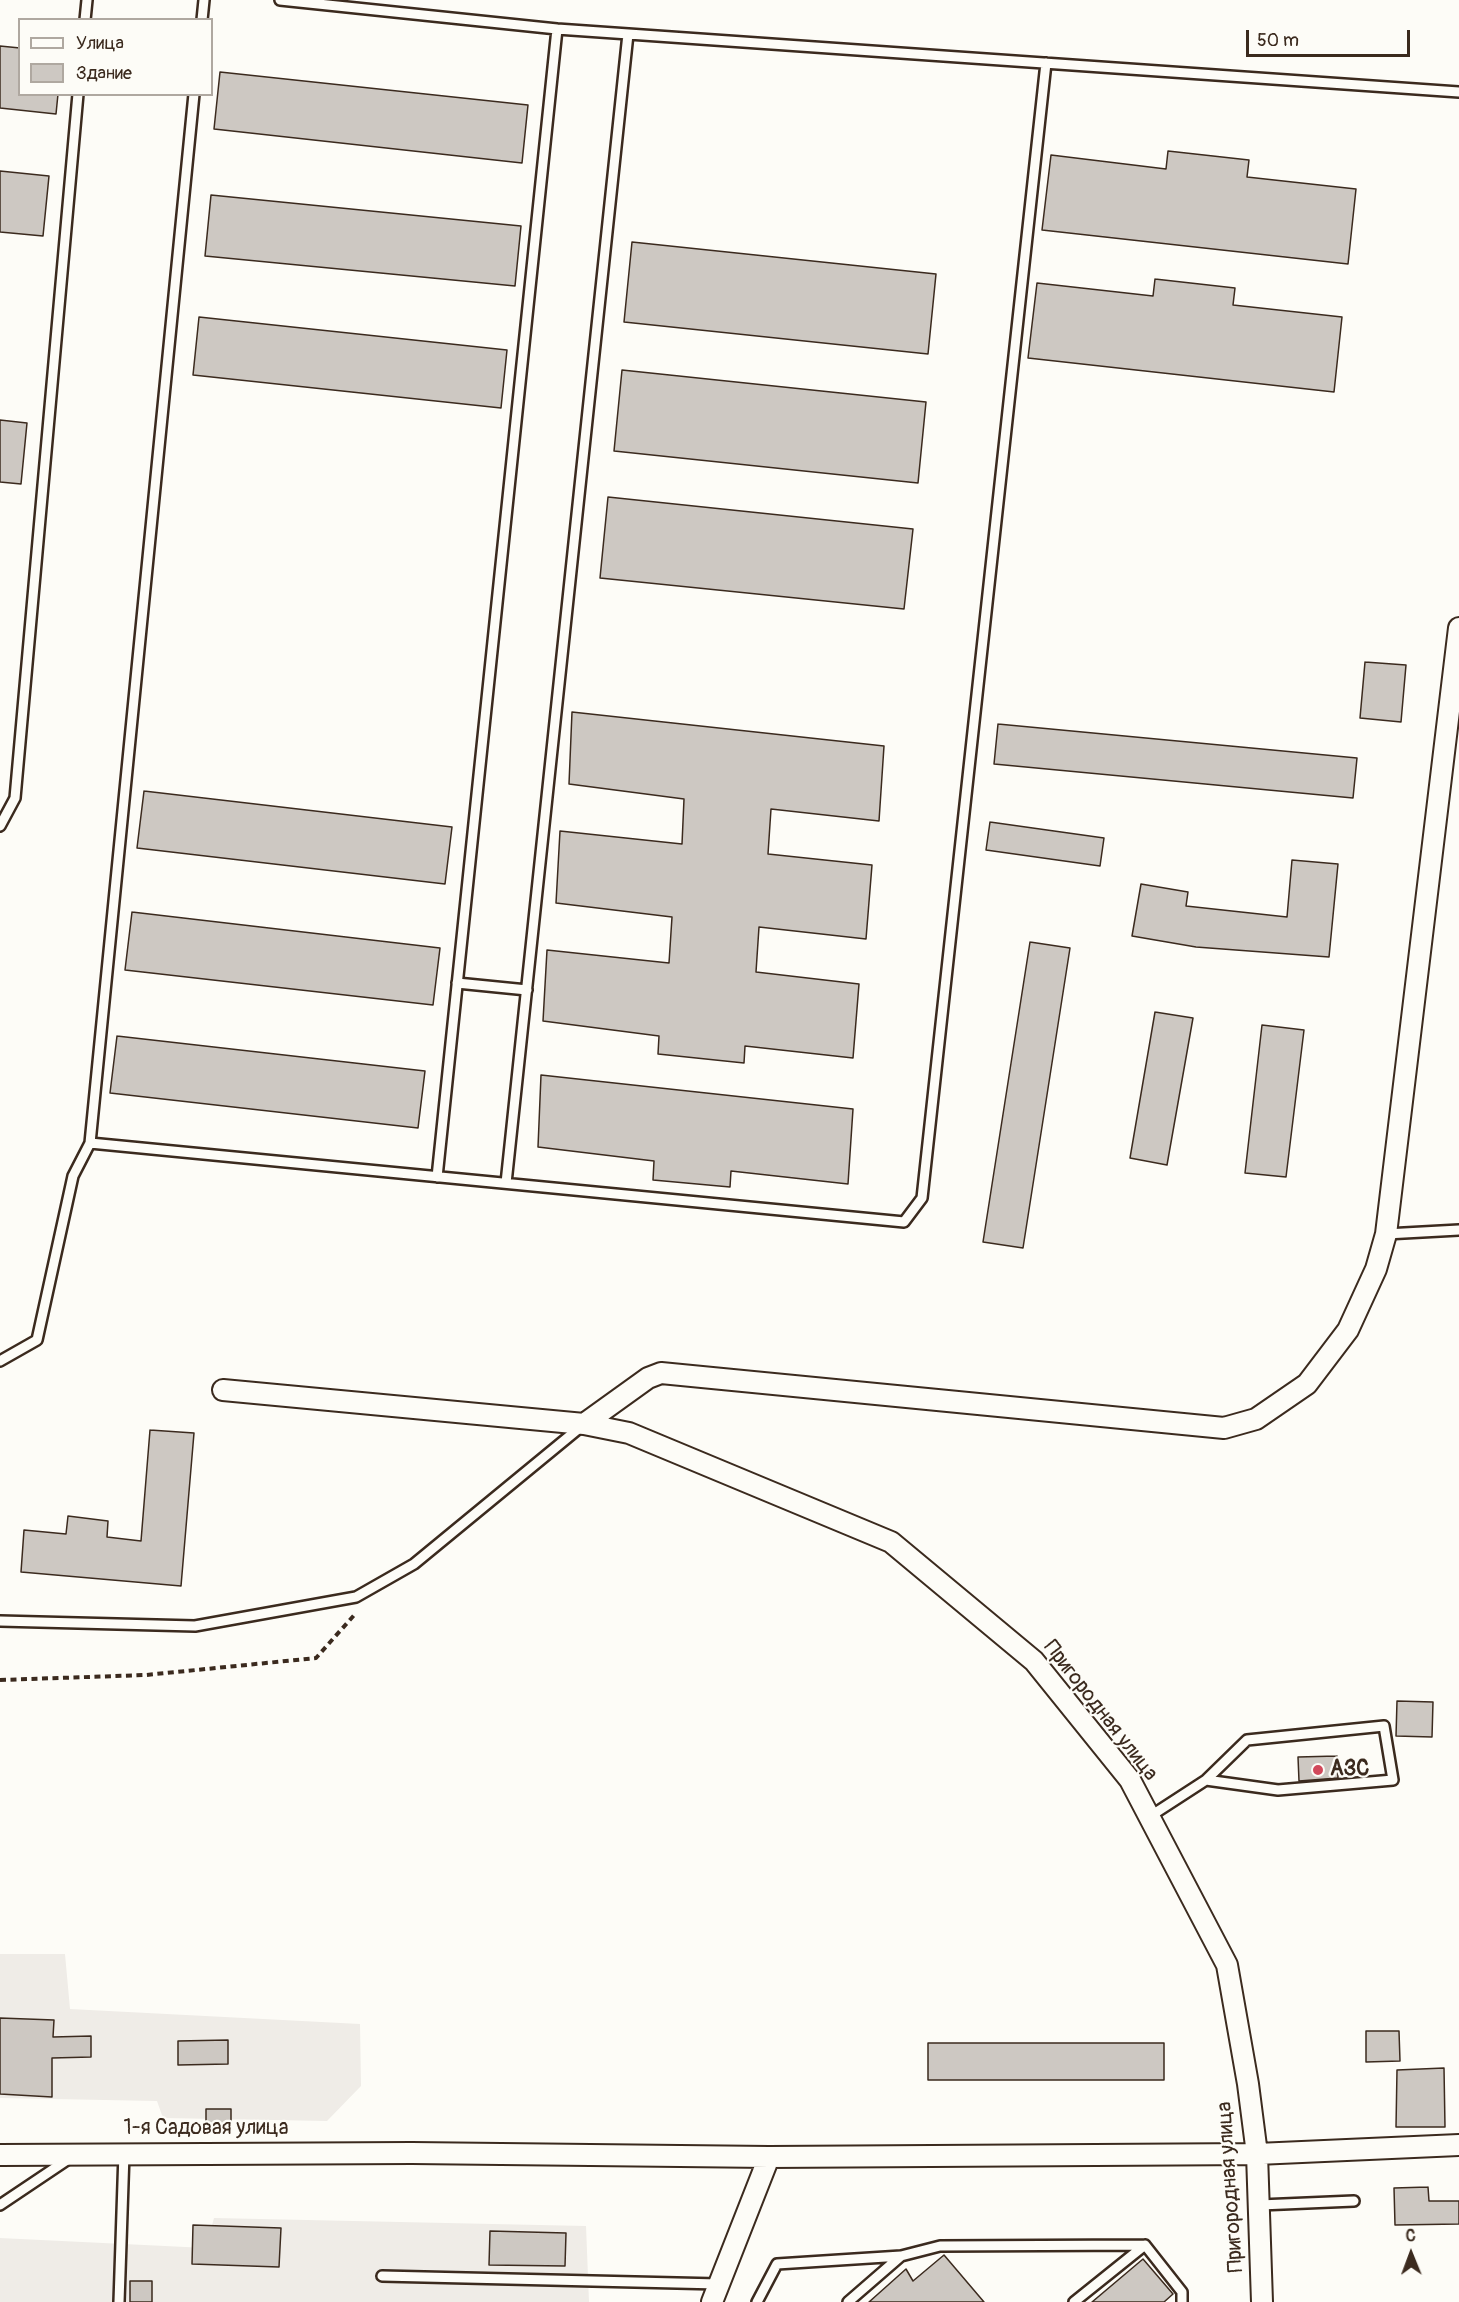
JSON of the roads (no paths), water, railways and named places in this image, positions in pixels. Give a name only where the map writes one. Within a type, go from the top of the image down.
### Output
[{"type":"street","points":[[584,1424],[648,1378],[661,1373],[1224,1428],[1256,1419],[1307,1384],[1348,1330],[1376,1269],[1386,1234],[1459,628]]},
{"type":"street","name":"Пригородная улица","points":[[223,1390],[584,1424],[629,1433],[891,1542],[1034,1661],[1130,1780],[1227,1965],[1248,2084],[1257,2154],[1262,2302]]},
{"type":"street","name":"1-я Садовая улица","points":[[0,2155],[124,2153],[769,2157],[1257,2154],[1459,2145]]},
{"type":"street","points":[[715,2293],[769,2157]]},
{"type":"lane","points":[[85,18],[87,0]]},
{"type":"lane","points":[[202,18],[204,0]]},
{"type":"lane","points":[[280,0],[557,29],[1459,92]]},
{"type":"lane","points":[[437,1177],[557,29]]},
{"type":"lane","points":[[506,1183],[628,34]]},
{"type":"lane","points":[[90,1143],[904,1222],[922,1198],[1046,63]]},
{"type":"lane","points":[[0,826],[15,798],[78,96]]},
{"type":"lane","points":[[0,1361],[37,1340],[73,1176],[90,1143],[194,96]]},
{"type":"lane","points":[[457,983],[527,990]]},
{"type":"lane","points":[[1386,1234],[1459,1230]]},
{"type":"lane","points":[[0,1621],[195,1626],[357,1597],[414,1564],[491,1503],[584,1424]]},
{"type":"lane","points":[[1149,1817],[1206,1780],[1247,1740],[1384,1726],[1393,1780],[1278,1790],[1206,1780]]},
{"type":"lane","points":[[119,2302],[124,2153]]},
{"type":"lane","points":[[0,2205],[76,2154]]},
{"type":"lane","points":[[1260,2205],[1354,2201]]},
{"type":"lane","points":[[757,2302],[777,2264],[901,2256],[940,2246],[1145,2245]]},
{"type":"lane","points":[[1074,2302],[1145,2245]]},
{"type":"lane","points":[[1145,2245],[1182,2292],[1182,2302]]},
{"type":"lane","points":[[848,2302],[901,2256]]},
{"type":"lane","points":[[382,2276],[715,2293]]},
{"type":"place","name":"АЗС","points":[[1318,1770]]}]
